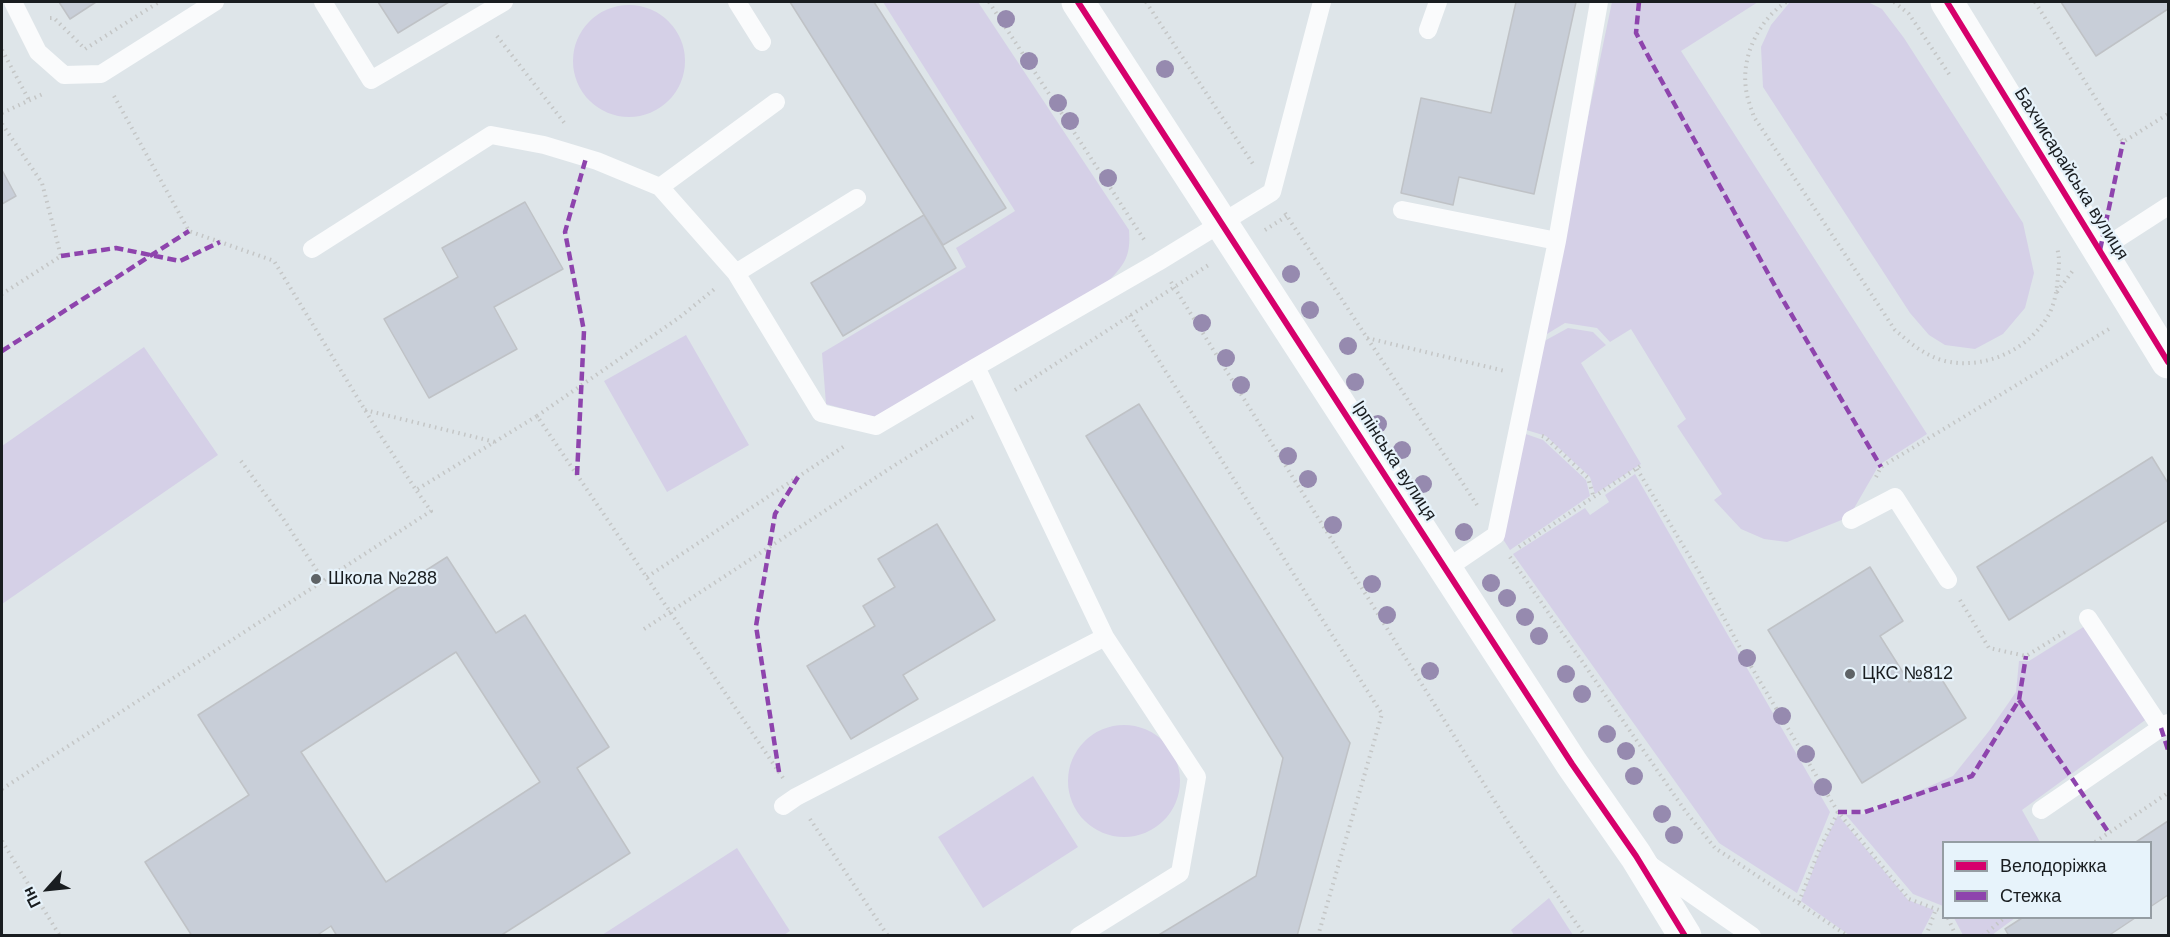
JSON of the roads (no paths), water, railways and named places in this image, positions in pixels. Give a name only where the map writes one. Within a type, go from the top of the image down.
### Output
[{"type":"street","name":"Ірпінська вулиця","points":[[1078,2],[1572,764],[1636,856],[1685,936]]},
{"type":"street","name":"Бахчисарайська вулиця","points":[[1947,2],[2169,362]]},
{"type":"lane","points":[[13,2],[38,52],[64,75],[101,74],[215,2]]},
{"type":"lane","points":[[323,2],[371,80],[504,2]]},
{"type":"lane","points":[[737,2],[762,42]]},
{"type":"lane","points":[[312,249],[492,135],[543,145],[586,158],[660,187],[736,273],[820,413],[876,426],[1158,262],[1272,192],[1322,2]]},
{"type":"lane","points":[[1428,30],[1438,2]]},
{"type":"lane","points":[[1446,569],[1496,535],[1557,241],[1599,2]]},
{"type":"lane","points":[[660,187],[776,102]]},
{"type":"lane","points":[[736,273],[857,198]]},
{"type":"lane","points":[[2100,250],[2169,206]]},
{"type":"lane","points":[[1402,210],[1557,241]]},
{"type":"lane","points":[[976,368],[1105,637],[1197,777],[1180,873],[1079,936]]},
{"type":"lane","points":[[1851,520],[1895,497],[1948,580]]},
{"type":"lane","points":[[2041,810],[2165,726],[2088,618]]},
{"type":"lane","points":[[789,801],[1105,637]]},
{"type":"lane","points":[[1636,856],[1752,936]]},
{"type":"place","name":"Школа №288","points":[[316,579]]},
{"type":"place","name":"ЦКС №812","points":[[1850,674]]}]
